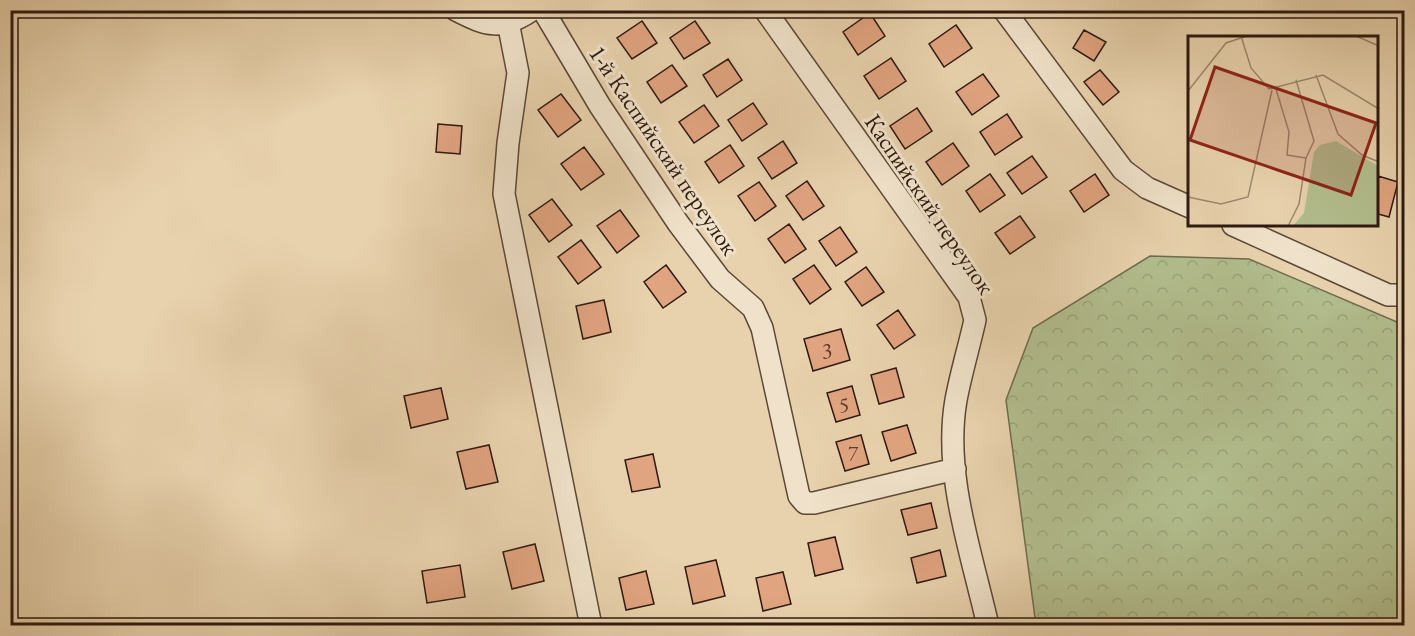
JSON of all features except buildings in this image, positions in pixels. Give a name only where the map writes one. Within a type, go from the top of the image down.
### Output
[{"type":"street","points":[[456,10],[485,25],[508,22],[532,10]]},
{"type":"street","name":"1-й Каспийский переулок","points":[[543,10],[600,106],[678,223],[720,279],[753,308],[762,328],[799,496],[806,503],[814,503],[956,469]]},
{"type":"street","name":"Каспийский переулок","points":[[765,10],[969,297],[974,310],[975,320],[956,401],[956,469],[960,504],[988,626]]},
{"type":"street","points":[[1004,10],[1123,170],[1147,188],[1188,206]]},
{"type":"street","points":[[508,22],[519,73],[508,143],[504,194],[591,626]]},
{"type":"street","points":[[1235,226],[1388,295],[1404,295]]},
{"type":"green space","points":[[1150,256],[1249,259],[1404,325],[1404,625],[1036,625],[1006,400],[1033,328]]}]
